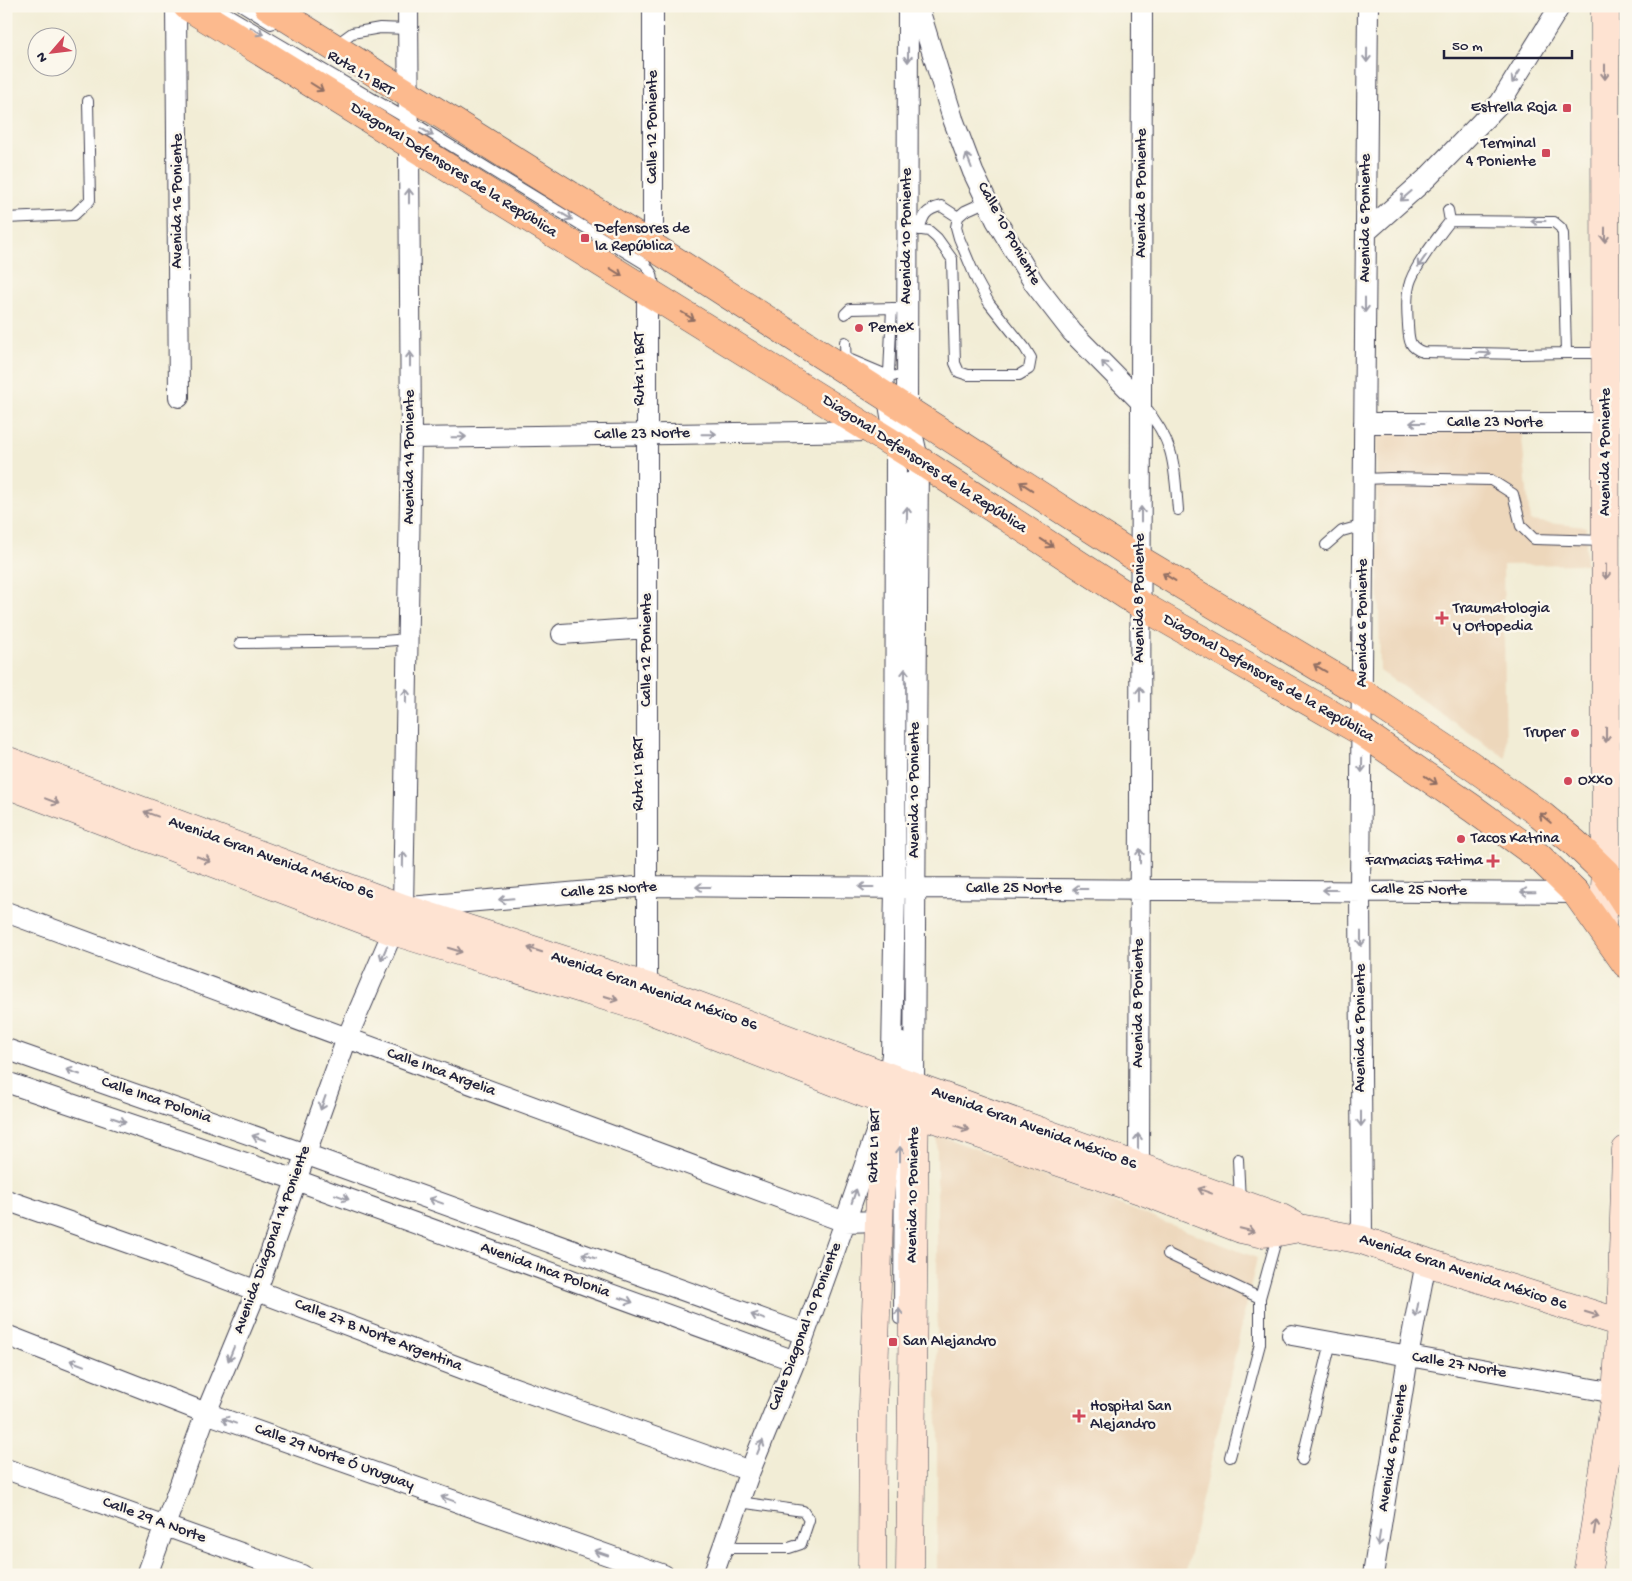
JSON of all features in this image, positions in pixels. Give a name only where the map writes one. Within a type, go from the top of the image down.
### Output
[{"type":"main road","name":"Diagonal Defensores de la República","points":[[187,6],[407,114],[896,394],[1140,560],[1362,693],[1469,764],[1540,814],[1574,843],[1616,890]]},
{"type":"main road","name":"Diagonal Defensores de la República","points":[[268,6],[334,47],[407,114],[651,293],[908,453],[1140,605],[1362,732],[1472,808],[1538,856],[1576,893],[1626,964]]},
{"type":"street","name":"Avenida 16 Poniente","points":[[176,6],[179,397]]},
{"type":"street","name":"Avenida 14 Poniente","points":[[398,919],[407,639],[410,438],[408,6]]},
{"type":"street","name":"Calle 12 Poniente","points":[[653,6],[656,257]]},
{"type":"street","name":"Avenida 10 Poniente","points":[[908,6],[913,229],[899,308],[896,394],[908,453],[904,888],[892,1054],[897,1095],[910,1575]]},
{"type":"street","name":"Calle 10 Poniente","points":[[918,6],[952,119],[973,172],[996,220],[1034,283],[1072,332],[1141,402]]},
{"type":"street","name":"Avenida 8 Poniente","points":[[1139,1178],[1142,6]]},
{"type":"street","name":"Avenida 6 Poniente","points":[[1362,1240],[1360,890],[1368,6]]},
{"type":"street","points":[[1366,232],[1428,178],[1500,103],[1560,6]]},
{"type":"street","name":"Avenida 4 Poniente","points":[[1602,928],[1616,890],[1606,541],[1616,423],[1605,353],[1605,6]]},
{"type":"street","name":"Calle 12 Poniente","points":[[650,995],[647,628],[651,435],[651,293]]},
{"type":"street","name":"Calle 23 Norte","points":[[1364,423],[1616,423]]},
{"type":"street","name":"Calle 23 Norte","points":[[410,438],[873,431]]},
{"type":"street","points":[[562,634],[647,628]]},
{"type":"street","name":"Avenida Gran Avenida México 86","points":[[6,760],[398,919]]},
{"type":"street","name":"Avenida Gran Avenida México 86","points":[[6,784],[398,919],[650,995],[897,1095],[1139,1178],[1240,1204],[1286,1226],[1362,1240],[1623,1324]]},
{"type":"street","name":"Calle 25 Norte","points":[[398,919],[650,886],[1576,893],[1616,890]]},
{"type":"street","name":"Calle Inca Argelia","points":[[6,912],[845,1222],[879,1221]]},
{"type":"street","name":"Avenida Diagonal 14 Poniente","points":[[147,1575],[206,1413],[257,1290],[347,1038],[398,919]]},
{"type":"street","name":"Calle Inca Polonia","points":[[6,1049],[305,1154]]},
{"type":"street","name":"Calle Inca Polonia","points":[[6,1082],[296,1180]]},
{"type":"street","name":"Avenida 10 Poniente","points":[[872,1575],[873,1407],[879,1221],[897,1095]]},
{"type":"street","name":"Calle Diagonal 10 Poniente","points":[[713,1575],[750,1471],[804,1334],[878,1125],[897,1095]]},
{"type":"street","points":[[1588,1575],[1621,1394],[1626,1150]]},
{"type":"street","name":"Avenida Inca Polonia","points":[[305,1154],[804,1334]]},
{"type":"street","name":"Avenida Gran Avenida México 86","points":[[1139,1178],[1241,1229],[1260,1233],[1286,1226]]},
{"type":"street","name":"Avenida Inca Polonia","points":[[296,1180],[794,1361]]},
{"type":"street","name":"Calle 27 B Norte Argentina","points":[[6,1200],[149,1250],[498,1382],[750,1471]]},
{"type":"street","name":"Avenida 6 Poniente","points":[[1373,1575],[1408,1357],[1426,1262]]},
{"type":"street","name":"Calle 27 Norte","points":[[1292,1335],[1621,1394]]},
{"type":"street","name":"Calle 29 Norte Ó Uruguay","points":[[6,1336],[206,1413],[664,1575]]},
{"type":"street","name":"Calle 29 A Norte","points":[[6,1468],[302,1575]]},
{"type":"lane","name":"Ruta L1 BRT","points":[[216,6],[407,114]]},
{"type":"lane","points":[[242,6],[284,32]]},
{"type":"lane","points":[[334,47],[352,33],[380,28],[408,30]]},
{"type":"lane","points":[[6,218],[74,215],[90,200],[88,101]]},
{"type":"lane","points":[[913,229],[929,231],[937,238],[952,259],[955,363],[959,372],[968,375],[1020,375],[1029,369],[1031,358],[1026,348],[989,303],[977,281],[956,227],[958,216],[987,201]]},
{"type":"lane","points":[[913,229],[923,216],[940,206],[958,216]]},
{"type":"lane","points":[[1448,210],[1450,221],[1415,271],[1409,285],[1409,338],[1416,349],[1424,352],[1605,353]]},
{"type":"lane","points":[[1450,221],[1554,222],[1561,228],[1564,248],[1566,353]]},
{"type":"lane","points":[[656,257],[869,393],[896,394]]},
{"type":"lane","points":[[845,314],[850,309],[899,308]]},
{"type":"lane","points":[[845,342],[846,364]]},
{"type":"lane","points":[[1141,402],[1156,420],[1166,436],[1171,450],[1175,466],[1178,510]]},
{"type":"lane","name":"Ruta L1 BRT","points":[[650,886],[651,435]]},
{"type":"lane","points":[[1364,479],[1491,480],[1514,494],[1521,526],[1534,539],[1606,541]]},
{"type":"lane","points":[[1326,545],[1342,531],[1364,524]]},
{"type":"lane","points":[[240,643],[407,639]]},
{"type":"lane","name":"Ruta L1 BRT","points":[[897,1095],[899,1327]]},
{"type":"lane","name":"Ruta L1 BRT","points":[[884,1398],[884,1313],[897,1095]]},
{"type":"lane","points":[[1238,1159],[1240,1204]]},
{"type":"lane","points":[[1230,1457],[1260,1344],[1260,1298],[1286,1226]]},
{"type":"lane","points":[[1168,1254],[1260,1298]]},
{"type":"lane","points":[[1302,1460],[1331,1342]]},
{"type":"lane","points":[[723,1548],[789,1548],[801,1544],[809,1520],[803,1511],[739,1502]]},
{"type":"shaded area","name":"Traumatologia y Ortopedia","points":[[1521,427],[1530,521],[1586,527],[1586,564],[1503,565],[1506,758],[1380,671],[1376,429]]},
{"type":"shaded area","name":"Hospital San Alejandro","points":[[937,1134],[1257,1258],[1185,1575],[937,1575]]},
{"type":"place","name":"Estrella Roja","points":[[1567,108]]},
{"type":"place","name":"Terminal 4 Poniente","points":[[1546,153]]},
{"type":"place","name":"Defensores de la República","points":[[585,238]]},
{"type":"place","name":"Pemex","points":[[859,328]]},
{"type":"place","name":"Traumatologia y Ortopedia","points":[[1442,618]]},
{"type":"place","name":"Truper","points":[[1575,733]]},
{"type":"place","name":"Oxxo","points":[[1568,781]]},
{"type":"place","name":"Tacos Katrina","points":[[1461,839]]},
{"type":"place","name":"Farmacias Fatima","points":[[1493,861]]},
{"type":"place","name":"San Alejandro","points":[[893,1342]]},
{"type":"place","name":"Hospital San Alejandro","points":[[1079,1416]]}]
